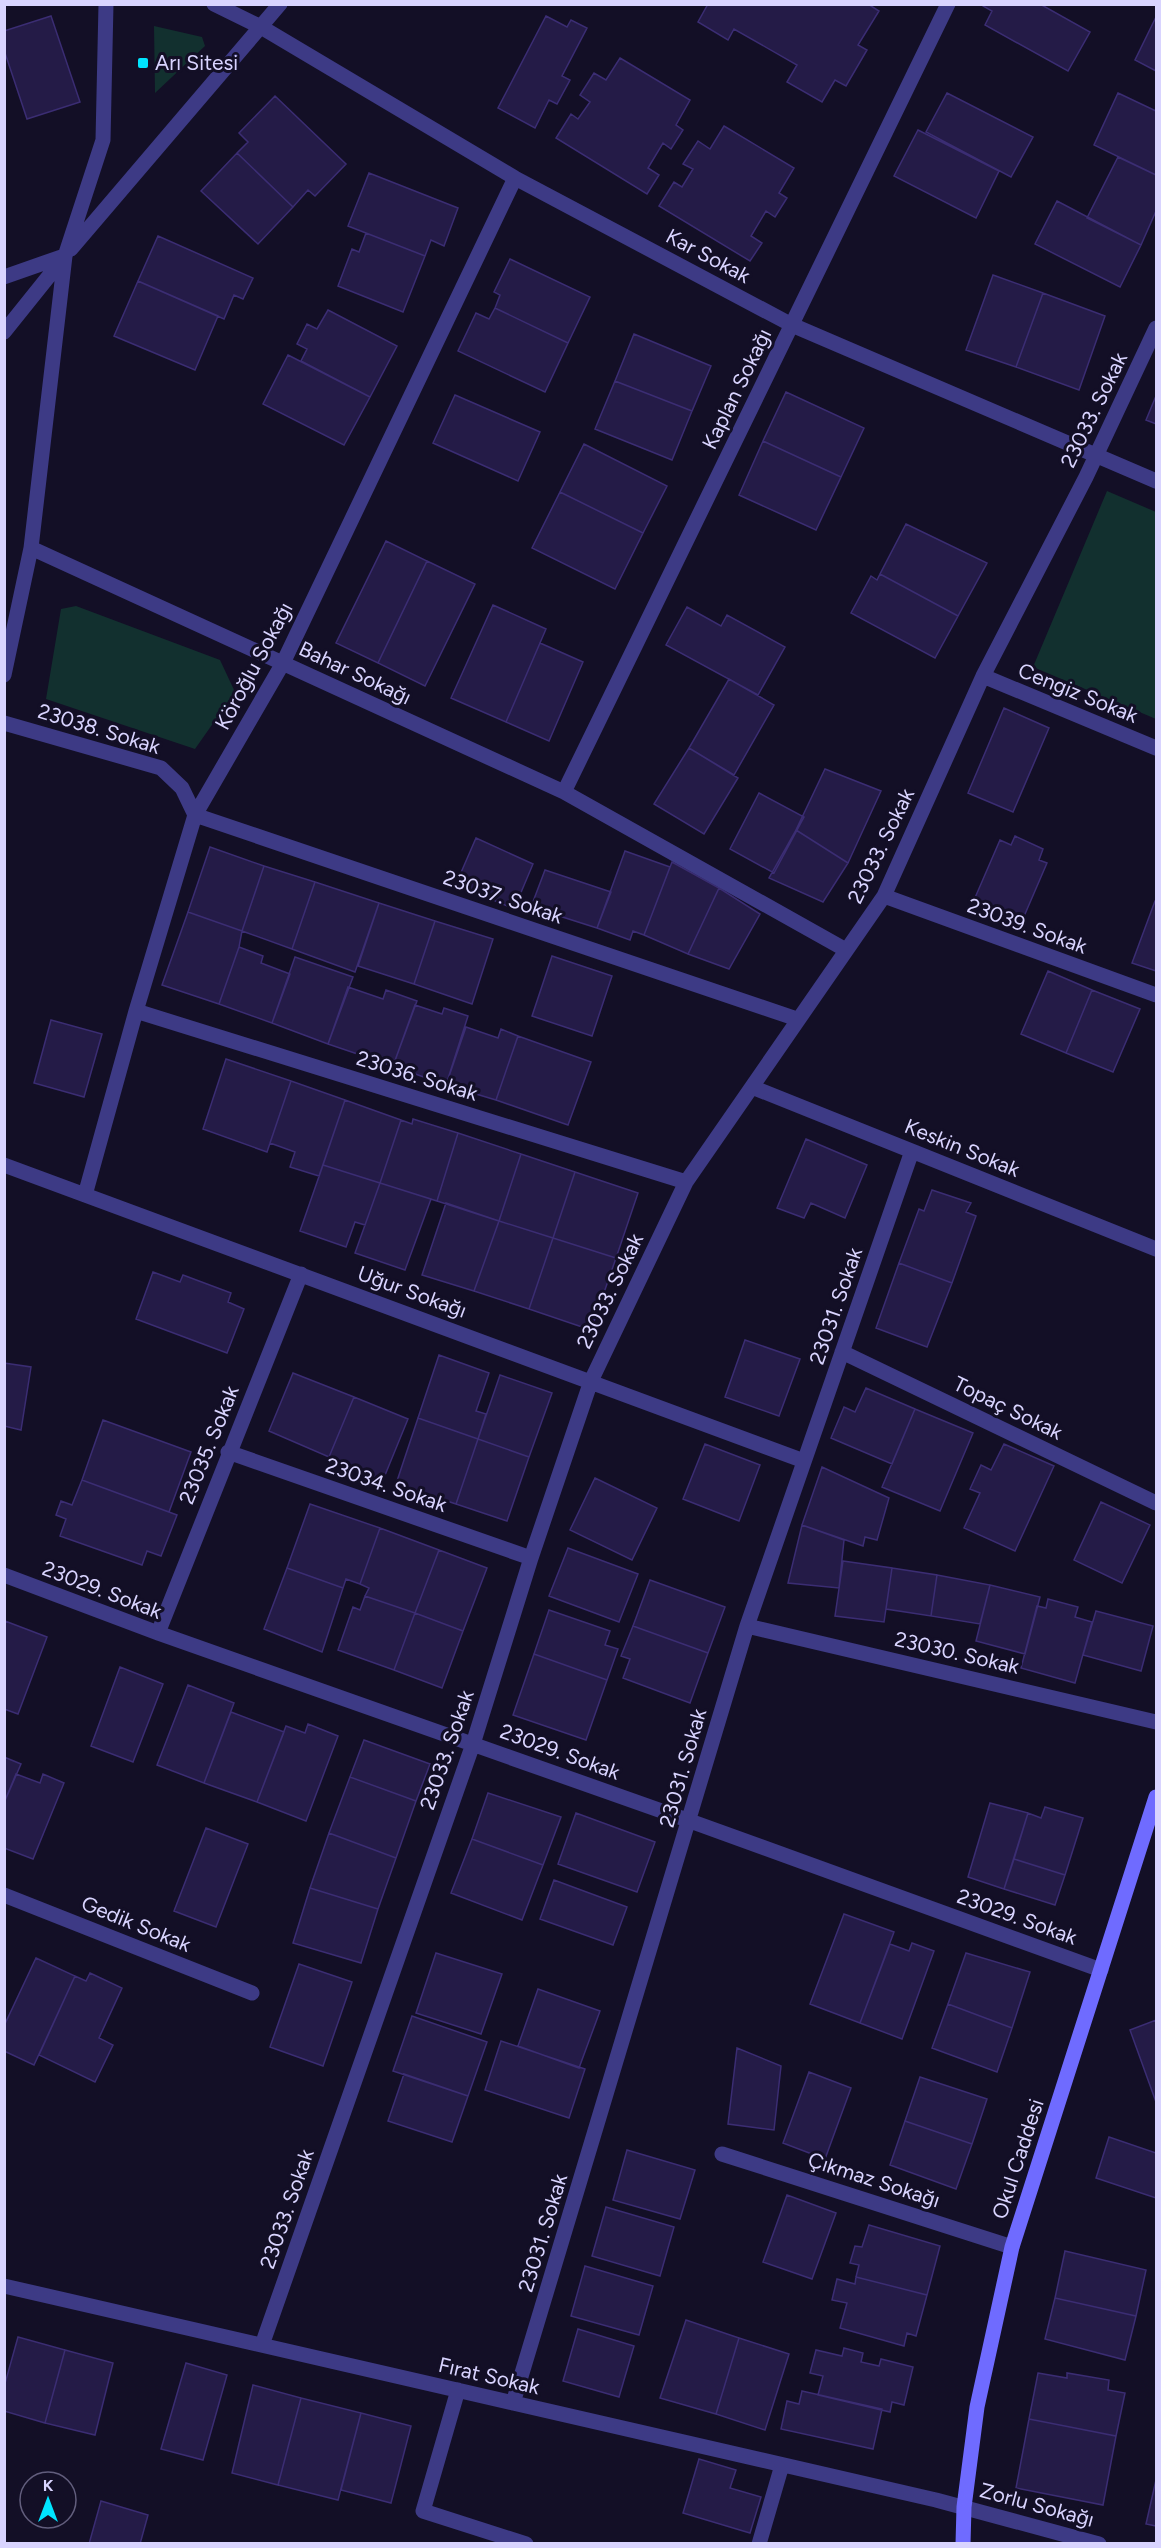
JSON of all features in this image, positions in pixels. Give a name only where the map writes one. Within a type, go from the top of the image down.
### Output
[{"type":"main road","name":"Okul Caddesi","points":[[963,2544],[964,2507],[977,2407],[1012,2247],[1155,1805]]},
{"type":"street","points":[[4,675],[31,548],[65,256],[103,141],[106,4]]},
{"type":"street","name":"Kar Sokak","points":[[214,4],[261,27],[515,178],[792,325],[1156,480]]},
{"type":"street","points":[[4,332],[65,256],[280,4]]},
{"type":"street","name":"Kaplan Sokağı","points":[[564,792],[792,325],[941,7]]},
{"type":"street","name":"Köroğlu Sokağı","points":[[85,1195],[136,1011],[195,815],[283,663],[515,178]]},
{"type":"street","points":[[4,277],[65,256]]},
{"type":"street","name":"23033. Sokak","points":[[262,2345],[472,1744],[531,1558],[591,1381],[686,1182],[884,896],[983,676],[1096,456],[1156,328]]},
{"type":"street","name":"Bahar Sokağı","points":[[31,548],[564,792],[846,950]]},
{"type":"street","name":"Cengiz Sokak","points":[[983,676],[1156,748]]},
{"type":"street","name":"23038. Sokak","points":[[4,723],[161,768],[182,788],[195,815]]},
{"type":"street","name":"23037. Sokak","points":[[195,815],[797,1019]]},
{"type":"street","name":"23039. Sokak","points":[[884,896],[1156,994]]},
{"type":"street","name":"23036. Sokak","points":[[136,1011],[686,1182]]},
{"type":"street","name":"Keskin Sokak","points":[[752,1088],[1156,1249]]},
{"type":"street","name":"23031. Sokak","points":[[513,2403],[747,1626],[912,1151]]},
{"type":"street","name":"Uğur Sokağı","points":[[4,1165],[804,1461]]},
{"type":"street","name":"23035. Sokak","points":[[158,1633],[228,1452],[301,1274]]},
{"type":"street","name":"Topaç Sokak","points":[[842,1352],[1156,1503]]},
{"type":"street","name":"23034. Sokak","points":[[228,1452],[531,1558]]},
{"type":"street","name":"23029. Sokak","points":[[4,1575],[158,1633],[690,1821],[1101,1970]]},
{"type":"street","name":"23030. Sokak","points":[[747,1626],[1156,1722]]},
{"type":"street","name":"Gedik Sokak","points":[[4,1895],[252,1993]]},
{"type":"street","name":"Çıkmaz Sokağı","points":[[722,2154],[1012,2247]]},
{"type":"street","name":"Fırat Sokak","points":[[4,2286],[964,2507]]},
{"type":"street","points":[[458,2390],[423,2511],[526,2544]]},
{"type":"street","points":[[759,2544],[782,2465]]},
{"type":"street","name":"Zorlu Sokağı","points":[[964,2507],[1099,2544]]},
{"type":"green space","points":[[154,26],[202,37],[205,46],[155,93]]},
{"type":"green space","points":[[1107,491],[1156,512],[1156,719],[1033,667]]},
{"type":"green space","points":[[76,606],[220,660],[235,692],[195,749],[46,699],[61,609]]},
{"type":"building","points":[[708,4],[868,4],[879,11],[858,45],[867,50],[846,86],[835,80],[822,102],[787,82],[797,65],[734,29],[728,40],[698,22]]},
{"type":"building","points":[[984,4],[1040,4],[1090,32],[1068,71],[985,25],[992,11],[983,6]]},
{"type":"building","points":[[51,16],[80,102],[27,119],[4,50],[4,31]]},
{"type":"building","points":[[546,16],[567,27],[571,20],[587,28],[562,76],[570,80],[557,104],[549,100],[535,128],[498,108]]},
{"type":"building","points":[[1156,17],[1156,71],[1135,60]]},
{"type":"building","points":[[620,58],[690,100],[676,125],[683,130],[671,149],[663,143],[648,168],[659,175],[647,194],[556,138],[571,114],[578,119],[590,102],[580,95],[594,73],[606,80]]},
{"type":"building","points":[[947,93],[1033,137],[1011,177],[926,132]]},
{"type":"building","points":[[1118,93],[1156,111],[1156,175],[1094,145]]},
{"type":"building","points":[[275,96],[346,164],[315,196],[308,190],[293,207],[237,153],[248,142],[239,133]]},
{"type":"building","points":[[724,126],[794,168],[779,193],[787,198],[775,217],[766,211],[751,236],[762,243],[750,261],[659,206],[674,182],[682,187],[693,169],[683,164],[698,141],[710,149]]},
{"type":"building","points":[[918,130],[999,171],[976,218],[894,176]]},
{"type":"building","points":[[237,153],[293,207],[258,244],[201,191]]},
{"type":"building","points":[[1118,157],[1156,175],[1156,211],[1141,245],[1087,218]]},
{"type":"building","points":[[369,173],[458,208],[444,246],[431,240],[425,256],[348,226]]},
{"type":"building","points":[[1057,201],[1141,245],[1120,287],[1035,244]]},
{"type":"building","points":[[366,233],[425,256],[403,312],[338,286],[352,249],[359,252]]},
{"type":"building","points":[[158,236],[253,278],[243,299],[234,295],[224,319],[138,281]]},
{"type":"building","points":[[510,259],[590,297],[568,343],[495,308],[500,295],[494,292]]},
{"type":"building","points":[[993,275],[1043,293],[1016,367],[966,350]]},
{"type":"building","points":[[138,281],[218,316],[195,370],[114,336]]},
{"type":"building","points":[[1043,293],[1105,316],[1079,390],[1016,367]]},
{"type":"building","points":[[495,308],[568,343],[545,392],[458,351],[476,313],[489,319]]},
{"type":"building","points":[[328,310],[397,346],[370,397],[301,361],[307,349],[297,344],[307,324],[317,329]]},
{"type":"building","points":[[634,334],[711,366],[692,411],[615,381]]},
{"type":"building","points":[[288,355],[370,397],[344,445],[263,404]]},
{"type":"building","points":[[615,381],[692,411],[672,460],[595,429]]},
{"type":"building","points":[[786,392],[864,428],[841,477],[763,441]]},
{"type":"building","points":[[455,395],[540,432],[518,481],[433,443]]},
{"type":"building","points":[[1156,396],[1156,424],[1146,420]]},
{"type":"building","points":[[763,441],[841,477],[816,530],[739,495]]},
{"type":"building","points":[[584,444],[667,486],[643,533],[560,492]]},
{"type":"building","points":[[560,492],[643,533],[615,589],[532,548]]},
{"type":"building","points":[[906,524],[987,563],[958,616],[880,574]]},
{"type":"building","points":[[386,541],[427,561],[378,663],[336,643]]},
{"type":"building","points":[[427,561],[475,584],[425,686],[378,663]]},
{"type":"building","points":[[880,574],[958,616],[935,658],[851,613],[871,576],[877,580]]},
{"type":"building","points":[[493,605],[546,629],[506,722],[451,698]]},
{"type":"building","points":[[687,607],[721,626],[727,615],[785,647],[758,695],[666,645]]},
{"type":"building","points":[[540,643],[583,662],[549,741],[506,722]]},
{"type":"building","points":[[729,679],[774,705],[734,775],[689,748]]},
{"type":"building","points":[[1004,708],[1049,728],[1013,812],[968,793]]},
{"type":"building","points":[[689,748],[738,778],[704,834],[654,804]]},
{"type":"building","points":[[825,769],[881,791],[848,863],[796,830]]},
{"type":"building","points":[[759,793],[804,817],[774,873],[730,849]]},
{"type":"building","points":[[796,830],[848,863],[823,902],[769,878]]},
{"type":"building","points":[[1015,836],[1043,849],[1039,860],[1047,863],[1022,921],[974,900],[1000,840],[1011,845]]},
{"type":"building","points":[[476,838],[533,864],[514,909],[456,884]]},
{"type":"building","points":[[210,847],[264,866],[242,931],[188,912]]},
{"type":"building","points":[[625,851],[670,867],[644,935],[633,931],[630,940],[597,928]]},
{"type":"building","points":[[672,862],[719,888],[688,954],[644,935]]},
{"type":"building","points":[[264,866],[315,882],[292,949],[242,931]]},
{"type":"building","points":[[545,870],[611,892],[597,928],[531,907]]},
{"type":"building","points":[[315,882],[379,903],[355,972],[292,949]]},
{"type":"building","points":[[719,888],[760,914],[729,969],[688,954]]},
{"type":"building","points":[[1156,901],[1156,971],[1132,963]]},
{"type":"building","points":[[379,903],[435,921],[414,984],[358,966]]},
{"type":"building","points":[[188,912],[242,931],[239,947],[219,1004],[162,985]]},
{"type":"building","points":[[435,921],[493,939],[472,1004],[414,984]]},
{"type":"building","points":[[239,947],[263,956],[261,963],[290,974],[272,1023],[219,1004]]},
{"type":"building","points":[[552,956],[612,976],[592,1036],[532,1016]]},
{"type":"building","points":[[295,957],[353,977],[328,1044],[272,1023]]},
{"type":"building","points":[[1048,971],[1092,990],[1066,1053],[1021,1034]]},
{"type":"building","points":[[348,987],[383,999],[386,990],[417,1001],[393,1066],[328,1044]]},
{"type":"building","points":[[1092,990],[1140,1009],[1113,1072],[1066,1053]]},
{"type":"building","points":[[415,1005],[442,1014],[444,1008],[468,1016],[446,1085],[393,1066]]},
{"type":"building","points":[[51,1020],[102,1034],[84,1097],[34,1083]]},
{"type":"building","points":[[466,1027],[498,1038],[501,1029],[518,1036],[496,1100],[446,1085]]},
{"type":"building","points":[[518,1036],[591,1062],[568,1125],[496,1100]]},
{"type":"building","points":[[226,1059],[291,1081],[267,1152],[203,1129]]},
{"type":"building","points":[[291,1081],[345,1100],[319,1176],[290,1167],[295,1152],[270,1143]]},
{"type":"building","points":[[345,1100],[401,1120],[380,1183],[323,1165]]},
{"type":"building","points":[[413,1119],[458,1133],[437,1201],[380,1183],[401,1120],[412,1124]]},
{"type":"building","points":[[458,1133],[521,1154],[499,1221],[437,1201]]},
{"type":"building","points":[[806,1139],[867,1165],[845,1218],[811,1203],[804,1218],[777,1208]]},
{"type":"building","points":[[521,1154],[575,1172],[553,1238],[499,1221]]},
{"type":"building","points":[[323,1165],[380,1183],[365,1225],[355,1222],[346,1247],[300,1231]]},
{"type":"building","points":[[575,1172],[638,1193],[616,1258],[553,1238]]},
{"type":"building","points":[[380,1183],[431,1199],[405,1270],[355,1253]]},
{"type":"building","points":[[932,1190],[971,1203],[966,1212],[976,1216],[952,1283],[899,1263],[919,1209],[924,1211]]},
{"type":"building","points":[[446,1203],[499,1221],[474,1291],[422,1275]]},
{"type":"building","points":[[499,1221],[553,1238],[529,1309],[474,1291]]},
{"type":"building","points":[[553,1238],[616,1258],[591,1330],[529,1309]]},
{"type":"building","points":[[899,1263],[952,1283],[927,1347],[876,1328]]},
{"type":"building","points":[[153,1272],[180,1282],[183,1275],[231,1293],[228,1302],[244,1309],[227,1353],[136,1319]]},
{"type":"building","points":[[745,1340],[800,1359],[779,1416],[725,1397]]},
{"type":"building","points":[[439,1355],[489,1373],[476,1411],[486,1414],[478,1439],[418,1418]]},
{"type":"building","points":[[4,1363],[31,1367],[21,1430],[4,1426]]},
{"type":"building","points":[[293,1373],[354,1397],[329,1457],[269,1431]]},
{"type":"building","points":[[500,1375],[552,1393],[529,1457],[478,1439]]},
{"type":"building","points":[[866,1388],[915,1409],[892,1464],[831,1438],[844,1407],[855,1412]]},
{"type":"building","points":[[354,1397],[408,1419],[383,1480],[329,1457]]},
{"type":"building","points":[[915,1409],[973,1433],[940,1511],[882,1487]]},
{"type":"building","points":[[418,1418],[478,1439],[456,1504],[396,1484]]},
{"type":"building","points":[[103,1420],[191,1452],[169,1512],[82,1480]]},
{"type":"building","points":[[478,1439],[529,1457],[507,1521],[456,1504]]},
{"type":"building","points":[[705,1444],[760,1465],[739,1521],[683,1499]]},
{"type":"building","points":[[1004,1444],[1054,1466],[1015,1551],[964,1528],[980,1493],[970,1489],[981,1465],[991,1470]]},
{"type":"building","points":[[822,1467],[889,1498],[877,1540],[865,1537],[863,1546],[802,1525]]},
{"type":"building","points":[[595,1478],[657,1508],[632,1560],[570,1530]]},
{"type":"building","points":[[82,1480],[177,1515],[161,1556],[147,1551],[142,1565],[60,1536],[66,1519],[56,1515],[61,1501],[72,1505]]},
{"type":"building","points":[[1101,1502],[1150,1525],[1122,1583],[1074,1560]]},
{"type":"building","points":[[310,1504],[380,1528],[360,1584],[346,1579],[343,1588],[287,1568]]},
{"type":"building","points":[[802,1525],[844,1540],[839,1588],[788,1583]]},
{"type":"building","points":[[380,1528],[439,1550],[415,1613],[365,1596],[369,1588],[360,1584]]},
{"type":"building","points":[[568,1548],[638,1574],[619,1622],[549,1596]]},
{"type":"building","points":[[439,1550],[487,1568],[463,1631],[415,1613]]},
{"type":"building","points":[[843,1561],[892,1568],[884,1622],[835,1616]]},
{"type":"building","points":[[287,1568],[343,1588],[322,1652],[264,1629]]},
{"type":"building","points":[[892,1568],[937,1575],[931,1616],[886,1609]]},
{"type":"building","points":[[937,1575],[990,1585],[980,1624],[931,1616]]},
{"type":"building","points":[[650,1580],[725,1607],[708,1653],[633,1626]]},
{"type":"building","points":[[990,1585],[1040,1597],[1025,1654],[976,1641]]},
{"type":"building","points":[[365,1596],[415,1613],[394,1670],[338,1650],[353,1607],[360,1610]]},
{"type":"building","points":[[1048,1599],[1078,1607],[1075,1617],[1092,1622],[1075,1683],[1021,1668],[1037,1606],[1046,1608]]},
{"type":"building","points":[[549,1610],[610,1631],[605,1645],[618,1649],[607,1680],[534,1654]]},
{"type":"building","points":[[1096,1611],[1153,1626],[1141,1671],[1083,1655]]},
{"type":"building","points":[[415,1613],[463,1631],[442,1688],[394,1670]]},
{"type":"building","points":[[5,1621],[47,1637],[18,1714],[4,1709]]},
{"type":"building","points":[[633,1626],[708,1653],[690,1703],[623,1678],[630,1659],[621,1656]]},
{"type":"building","points":[[534,1654],[607,1680],[586,1740],[513,1715]]},
{"type":"building","points":[[120,1667],[163,1684],[133,1762],[91,1746]]},
{"type":"building","points":[[188,1685],[234,1703],[204,1783],[157,1765]]},
{"type":"building","points":[[231,1712],[284,1732],[257,1802],[204,1783]]},
{"type":"building","points":[[308,1724],[338,1736],[306,1821],[257,1802],[286,1726],[305,1733]]},
{"type":"building","points":[[364,1740],[430,1764],[416,1801],[350,1777]]},
{"type":"building","points":[[4,1757],[21,1764],[4,1803]]},
{"type":"building","points":[[16,1774],[40,1783],[43,1774],[64,1783],[33,1859],[4,1848],[4,1803]]},
{"type":"building","points":[[350,1777],[416,1801],[396,1858],[329,1833]]},
{"type":"building","points":[[488,1793],[561,1817],[543,1865],[472,1839]]},
{"type":"building","points":[[990,1803],[1028,1813],[1004,1889],[968,1877]]},
{"type":"building","points":[[1045,1807],[1083,1818],[1065,1875],[1014,1859],[1028,1813],[1041,1818]]},
{"type":"building","points":[[576,1813],[655,1842],[637,1892],[558,1864]]},
{"type":"building","points":[[206,1828],[248,1844],[216,1927],[174,1911]]},
{"type":"building","points":[[329,1833],[396,1858],[378,1909],[310,1888]]},
{"type":"building","points":[[472,1839],[543,1865],[522,1920],[451,1893]]},
{"type":"building","points":[[1014,1859],[1065,1875],[1055,1905],[1004,1889]]},
{"type":"building","points":[[554,1880],[627,1907],[613,1945],[540,1919]]},
{"type":"building","points":[[310,1888],[378,1909],[361,1963],[293,1943]]},
{"type":"building","points":[[844,1914],[894,1932],[860,2023],[810,2004]]},
{"type":"building","points":[[912,1943],[934,1951],[902,2039],[860,2023],[890,1944],[909,1951]]},
{"type":"building","points":[[436,1953],[502,1974],[481,2034],[416,2013]]},
{"type":"building","points":[[966,1953],[1030,1972],[1012,2028],[948,2004]]},
{"type":"building","points":[[36,1958],[75,1976],[34,2065],[4,2051],[4,2026]]},
{"type":"building","points":[[299,1964],[352,1982],[323,2066],[270,2047]]},
{"type":"building","points":[[90,1973],[122,1988],[99,2038],[113,2045],[95,2082],[39,2055],[75,1976],[86,1981]]},
{"type":"building","points":[[538,1989],[600,2011],[579,2068],[518,2046]]},
{"type":"building","points":[[948,2004],[1012,2028],[997,2072],[932,2048]]},
{"type":"building","points":[[412,2016],[487,2042],[468,2096],[393,2071]]},
{"type":"building","points":[[1156,2020],[1156,2102],[1130,2030]]},
{"type":"building","points":[[501,2041],[585,2069],[569,2118],[485,2090]]},
{"type":"building","points":[[737,2048],[781,2066],[774,2130],[728,2124]]},
{"type":"building","points":[[809,2072],[851,2088],[825,2159],[783,2143]]},
{"type":"building","points":[[404,2074],[468,2096],[452,2142],[388,2121]]},
{"type":"building","points":[[920,2077],[987,2099],[972,2144],[905,2121]]},
{"type":"building","points":[[905,2121],[972,2144],[956,2189],[890,2165]]},
{"type":"building","points":[[1109,2137],[1156,2153],[1156,2198],[1096,2178]]},
{"type":"building","points":[[627,2150],[695,2170],[680,2219],[613,2200]]},
{"type":"building","points":[[787,2195],[836,2213],[812,2279],[763,2262]]},
{"type":"building","points":[[606,2207],[674,2227],[660,2276],[592,2256]]},
{"type":"building","points":[[869,2225],[940,2246],[927,2295],[856,2277],[859,2265],[850,2263],[855,2246],[862,2247]]},
{"type":"building","points":[[1065,2251],[1146,2270],[1136,2316],[1055,2298]]},
{"type":"building","points":[[585,2266],[653,2286],[639,2335],[571,2316]]},
{"type":"building","points":[[856,2277],[927,2295],[916,2336],[907,2333],[904,2346],[840,2328],[847,2303],[832,2300],[837,2279],[855,2284]]},
{"type":"building","points":[[1055,2298],[1136,2316],[1125,2360],[1045,2339]]},
{"type":"building","points":[[686,2320],[739,2338],[716,2414],[660,2398]]},
{"type":"building","points":[[578,2329],[634,2346],[619,2397],[563,2381]]},
{"type":"building","points":[[18,2337],[65,2350],[45,2423],[4,2411],[4,2387]]},
{"type":"building","points":[[739,2338],[789,2354],[765,2430],[716,2414]]},
{"type":"building","points":[[844,2348],[863,2353],[861,2362],[879,2366],[881,2359],[913,2367],[904,2405],[892,2402],[890,2412],[818,2395],[823,2376],[810,2373],[816,2350],[842,2356]]},
{"type":"building","points":[[65,2350],[113,2363],[95,2435],[45,2423]]},
{"type":"building","points":[[186,2363],[227,2375],[203,2460],[161,2449]]},
{"type":"building","points":[[1038,2373],[1067,2378],[1067,2373],[1109,2380],[1108,2390],[1125,2393],[1116,2436],[1029,2419]]},
{"type":"building","points":[[253,2385],[301,2398],[278,2485],[232,2473]]},
{"type":"building","points":[[802,2391],[882,2409],[873,2449],[781,2429],[787,2401],[799,2404]]},
{"type":"building","points":[[301,2398],[361,2413],[338,2500],[278,2485]]},
{"type":"building","points":[[361,2413],[411,2426],[391,2503],[341,2490]]},
{"type":"building","points":[[1029,2419],[1116,2436],[1103,2505],[1016,2488]]},
{"type":"building","points":[[699,2459],[736,2470],[730,2488],[761,2497],[750,2533],[683,2513]]},
{"type":"building","points":[[1156,2480],[1156,2526],[1146,2524]]},
{"type":"building","points":[[101,2501],[148,2515],[140,2544],[89,2544]]},
{"type":"place","name":"Arı Sitesi","points":[[143,63]]}]
